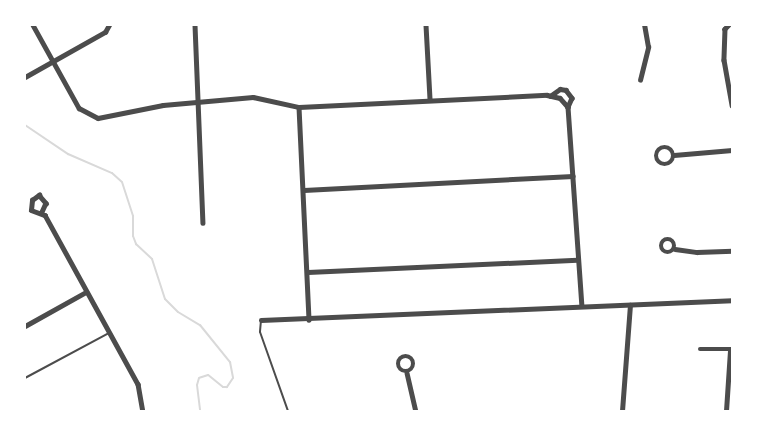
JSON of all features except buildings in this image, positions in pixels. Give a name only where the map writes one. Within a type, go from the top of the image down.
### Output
[{"type":"street","points":[[33,25],[79,108],[91,117],[106,118],[198,100],[253,97],[299,108],[430,100],[550,96],[560,98],[568,107]]},
{"type":"street","points":[[25,77],[105,32],[109,25]]},
{"type":"street","points":[[194,25],[203,223]]},
{"type":"street","points":[[426,25],[430,100]]},
{"type":"street","points":[[640,80],[648,47],[644,25]]},
{"type":"street","points":[[725,26],[724,60],[732,104]]},
{"type":"street","points":[[550,96],[560,88],[566,90],[572,98],[568,107],[577,260],[582,306]]},
{"type":"street","points":[[299,108],[309,320]]},
{"type":"street","points":[[664,147],[671,150],[674,155],[667,165],[658,163],[656,158],[657,152],[664,147]]},
{"type":"street","points":[[674,155],[732,150]]},
{"type":"street","points":[[304,190],[573,176]]},
{"type":"street","points":[[31,210],[32,200],[40,195],[46,203],[42,212]]},
{"type":"street","points":[[25,213],[31,210],[42,212]]},
{"type":"street","points":[[42,212],[138,384],[143,411]]},
{"type":"street","points":[[675,249],[697,252],[732,251]]},
{"type":"street","points":[[308,272],[577,260]]},
{"type":"street","points":[[25,326],[86,292]]},
{"type":"street","points":[[262,320],[309,320],[732,300]]},
{"type":"street","points":[[622,411],[630,305]]},
{"type":"street","points":[[700,349],[731,350],[726,411]]},
{"type":"street","points":[[407,373],[416,411]]},
{"type":"lane","points":[[262,320],[258,325],[288,411]]},
{"type":"lane","points":[[25,378],[109,332]]},
{"type":"waterway","points":[[25,125],[68,154],[112,173],[122,182],[133,216],[133,236],[136,244],[152,259],[165,299],[178,312],[200,325],[230,362],[233,378],[227,387],[223,387],[208,375],[199,378],[197,385],[200,411]]}]
